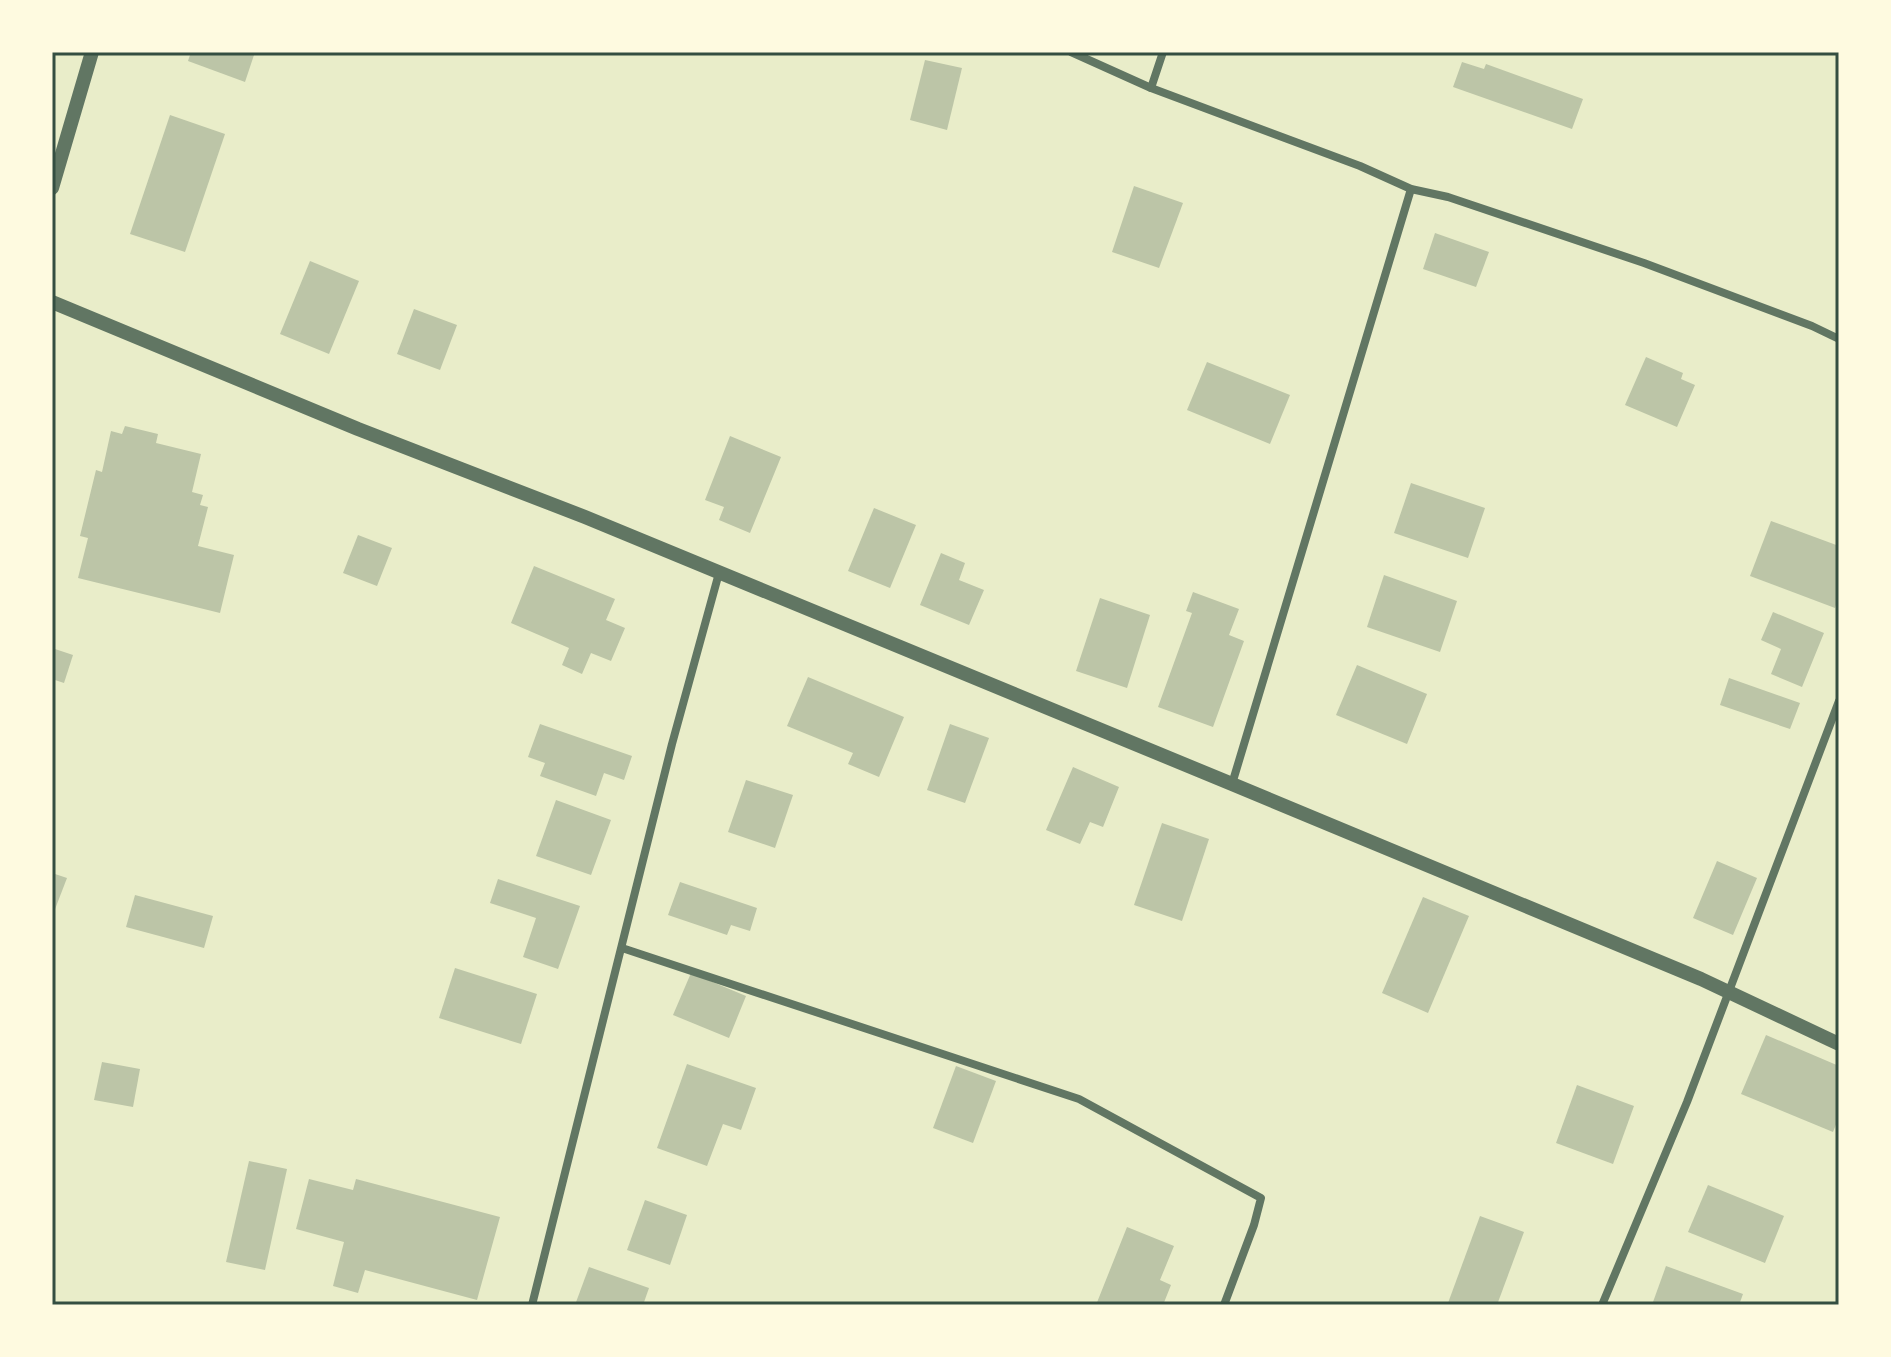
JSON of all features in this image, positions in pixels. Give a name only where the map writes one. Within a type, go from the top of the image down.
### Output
[{"type":"street","points":[[52,188],[92,52]]},
{"type":"street","points":[[1071,52],[1151,88],[1360,166],[1411,189],[1448,197],[1644,263],[1839,339]]},
{"type":"street","points":[[1151,88],[1163,52]]},
{"type":"street","points":[[1232,784],[1411,189]]},
{"type":"street","points":[[52,302],[1232,784],[1728,992],[1839,1044]]},
{"type":"street","points":[[532,1305],[719,573]]},
{"type":"street","points":[[1602,1305],[1687,1102],[1839,701]]},
{"type":"street","points":[[622,948],[1079,1099],[1261,1198],[1224,1305]]},
{"type":"building","points":[[191,52],[255,52],[245,82],[188,61]]},
{"type":"building","points":[[925,60],[962,68],[947,130],[910,120]]},
{"type":"building","points":[[1462,62],[1484,69],[1486,64],[1583,99],[1572,129],[1453,87]]},
{"type":"building","points":[[170,115],[225,134],[185,252],[130,234]]},
{"type":"building","points":[[1134,186],[1183,203],[1159,268],[1112,252]]},
{"type":"building","points":[[1435,233],[1489,252],[1476,287],[1423,269]]},
{"type":"building","points":[[310,261],[359,281],[329,354],[280,334]]},
{"type":"building","points":[[414,309],[457,325],[440,370],[397,354]]},
{"type":"building","points":[[1646,357],[1683,373],[1681,379],[1695,385],[1677,427],[1625,405]]},
{"type":"building","points":[[1207,362],[1290,395],[1270,444],[1187,410]]},
{"type":"building","points":[[125,426],[158,434],[156,443],[201,454],[192,492],[203,495],[200,505],[208,507],[198,546],[234,555],[220,613],[78,578],[88,538],[80,536],[96,470],[102,472],[111,431],[122,434]]},
{"type":"building","points":[[730,436],[781,457],[750,533],[719,520],[724,507],[705,500]]},
{"type":"building","points":[[1411,483],[1485,508],[1468,558],[1394,533]]},
{"type":"building","points":[[874,508],[916,525],[890,588],[848,571]]},
{"type":"building","points":[[1771,521],[1839,546],[1839,596],[1835,608],[1750,576]]},
{"type":"building","points":[[358,535],[392,548],[377,586],[343,573]]},
{"type":"building","points":[[941,553],[965,563],[959,580],[984,590],[969,625],[920,605]]},
{"type":"building","points":[[534,566],[615,599],[606,620],[625,628],[611,661],[591,653],[582,674],[562,665],[569,648],[511,623]]},
{"type":"building","points":[[1384,575],[1457,601],[1440,652],[1367,627]]},
{"type":"building","points":[[1193,592],[1239,609],[1229,635],[1244,641],[1213,727],[1158,707],[1192,613],[1186,611]]},
{"type":"building","points":[[1100,598],[1150,615],[1127,688],[1076,671]]},
{"type":"building","points":[[1773,612],[1824,633],[1802,687],[1771,674],[1781,649],[1761,640]]},
{"type":"building","points":[[52,648],[73,655],[64,683],[52,679]]},
{"type":"building","points":[[1357,665],[1427,694],[1407,744],[1336,715]]},
{"type":"building","points":[[808,677],[904,717],[879,777],[848,764],[853,753],[787,726]]},
{"type":"building","points":[[1729,678],[1800,703],[1790,729],[1720,705]]},
{"type":"building","points":[[540,724],[632,756],[624,780],[604,773],[596,796],[540,776],[545,763],[528,757]]},
{"type":"building","points":[[950,724],[989,738],[965,803],[927,790]]},
{"type":"building","points":[[1073,767],[1119,787],[1103,827],[1090,822],[1080,844],[1046,830]]},
{"type":"building","points":[[746,780],[793,795],[775,848],[728,832]]},
{"type":"building","points":[[556,800],[611,820],[591,875],[536,856]]},
{"type":"building","points":[[1162,823],[1209,839],[1182,921],[1134,905]]},
{"type":"building","points":[[1717,861],[1757,878],[1733,935],[1693,918]]},
{"type":"building","points":[[52,873],[67,878],[52,917]]},
{"type":"building","points":[[498,879],[580,906],[558,969],[523,957],[536,918],[490,903]]},
{"type":"building","points":[[680,882],[757,908],[750,931],[731,925],[727,935],[668,915]]},
{"type":"building","points":[[135,895],[213,916],[204,948],[126,927]]},
{"type":"building","points":[[1423,897],[1469,916],[1428,1013],[1382,993]]},
{"type":"building","points":[[455,968],[537,994],[521,1044],[439,1018]]},
{"type":"building","points":[[691,973],[746,996],[729,1038],[673,1015]]},
{"type":"building","points":[[1766,1035],[1839,1066],[1839,1117],[1833,1132],[1741,1094]]},
{"type":"building","points":[[102,1062],[140,1069],[133,1107],[94,1100]]},
{"type":"building","points":[[687,1064],[756,1088],[741,1130],[723,1124],[707,1166],[657,1148]]},
{"type":"building","points":[[956,1066],[996,1081],[973,1143],[933,1128]]},
{"type":"building","points":[[1577,1085],[1634,1106],[1613,1164],[1556,1143]]},
{"type":"building","points":[[249,1161],[287,1169],[265,1270],[226,1262]]},
{"type":"building","points":[[309,1179],[353,1190],[356,1179],[500,1217],[477,1300],[365,1270],[358,1293],[333,1286],[344,1242],[296,1229]]},
{"type":"building","points":[[1708,1185],[1784,1216],[1765,1263],[1688,1232]]},
{"type":"building","points":[[645,1200],[687,1215],[670,1265],[627,1250]]},
{"type":"building","points":[[1480,1216],[1524,1232],[1497,1305],[1454,1305],[1448,1303]]},
{"type":"building","points":[[1127,1227],[1174,1246],[1160,1280],[1171,1285],[1163,1305],[1096,1305]]},
{"type":"building","points":[[1666,1266],[1743,1294],[1739,1305],[1662,1305],[1653,1302]]},
{"type":"building","points":[[589,1267],[649,1288],[643,1305],[575,1305]]}]
